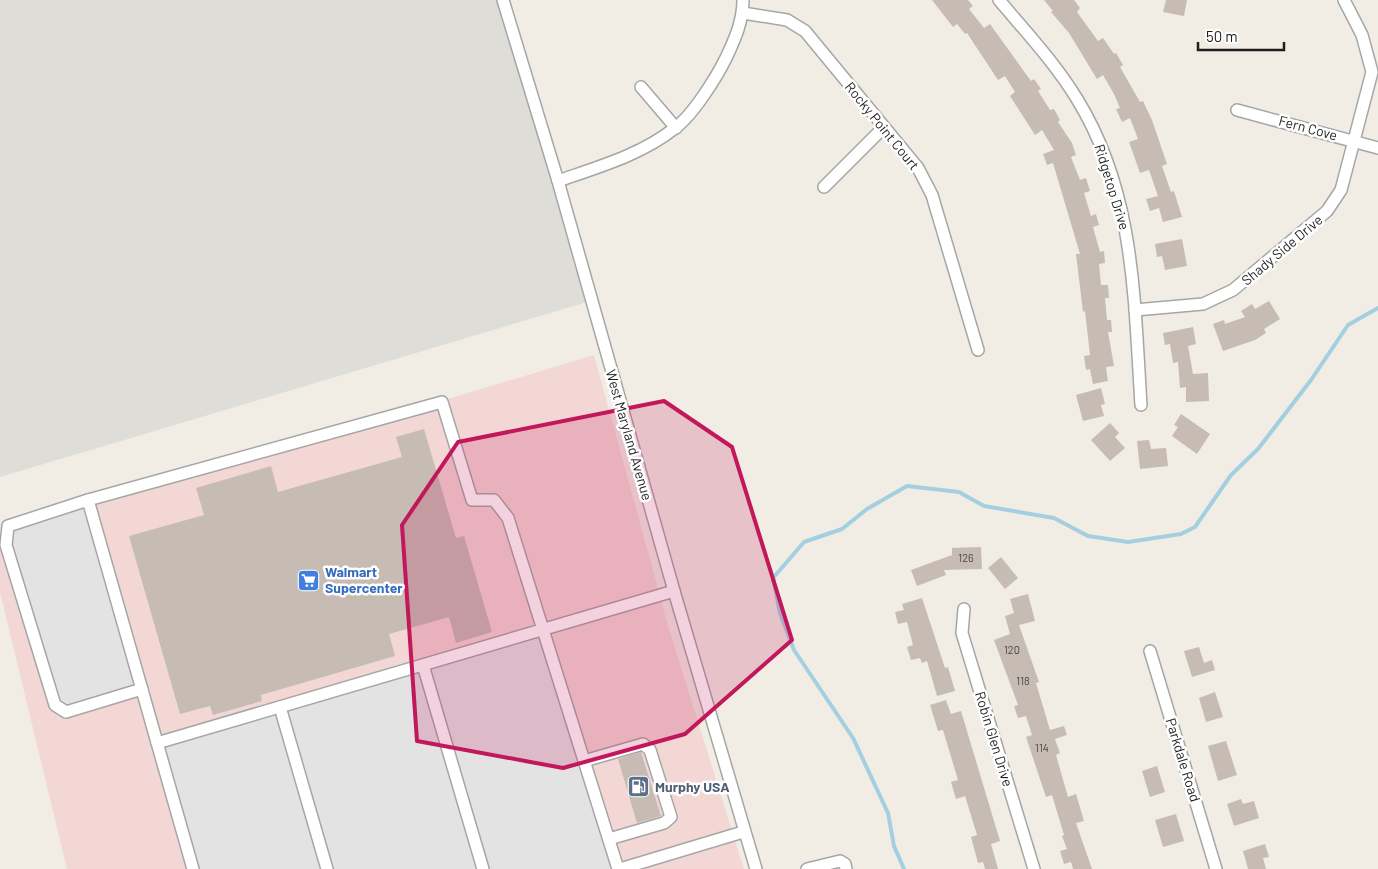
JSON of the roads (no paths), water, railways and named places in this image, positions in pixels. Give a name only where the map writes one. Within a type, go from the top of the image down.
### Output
[{"type":"street","name":"West Maryland Avenue","points":[[503,0],[558,181],[743,832],[756,869]]},
{"type":"street","points":[[558,181],[626,158],[676,128],[715,81],[735,38],[743,13],[743,0]]},
{"type":"street","name":"Ridgetop Drive","points":[[999,0],[1054,67],[1077,99],[1097,138],[1126,227],[1135,310],[1141,405]]},
{"type":"street","name":"Shady Side Drive","points":[[1135,310],[1203,304],[1233,290],[1327,211],[1342,190],[1372,72],[1362,35],[1344,0]]},
{"type":"street","name":"Rocky Point Court","points":[[743,13],[787,20],[805,31],[918,168],[932,195],[978,350]]},
{"type":"street","points":[[641,87],[676,128]]},
{"type":"street","name":"Fern Cove","points":[[1237,110],[1378,148]]},
{"type":"street","points":[[824,187],[884,128]]},
{"type":"street","points":[[142,689],[66,712],[55,705],[6,545],[8,526],[88,500],[442,402],[472,500],[494,500],[508,518],[619,869],[743,832]]},
{"type":"street","points":[[88,500],[193,869]]},
{"type":"street","points":[[157,743],[674,591]]},
{"type":"street","name":"Robin Glen Drive","points":[[964,609],[962,633],[1034,869]]},
{"type":"street","name":"Parkdale Road","points":[[1150,651],[1216,869]]},
{"type":"street","points":[[422,665],[483,869]]},
{"type":"street","points":[[280,707],[326,869]]},
{"type":"street","points":[[584,761],[643,744],[650,750],[671,817],[664,823],[609,839]]},
{"type":"street","points":[[807,869],[840,861],[845,864],[846,869]]},
{"type":"waterway","points":[[904,869],[894,846],[888,813],[853,738],[794,650],[780,613],[773,578],[804,542],[842,529],[867,509],[907,486],[959,492],[984,506],[1054,518],[1088,536],[1128,542],[1181,534],[1195,527],[1231,475],[1258,449],[1311,380],[1348,325],[1378,308]]},
{"type":"place","name":"Walmart Supercenter","points":[[309,580]]},
{"type":"place","name":"Murphy USA","points":[[639,787]]}]
